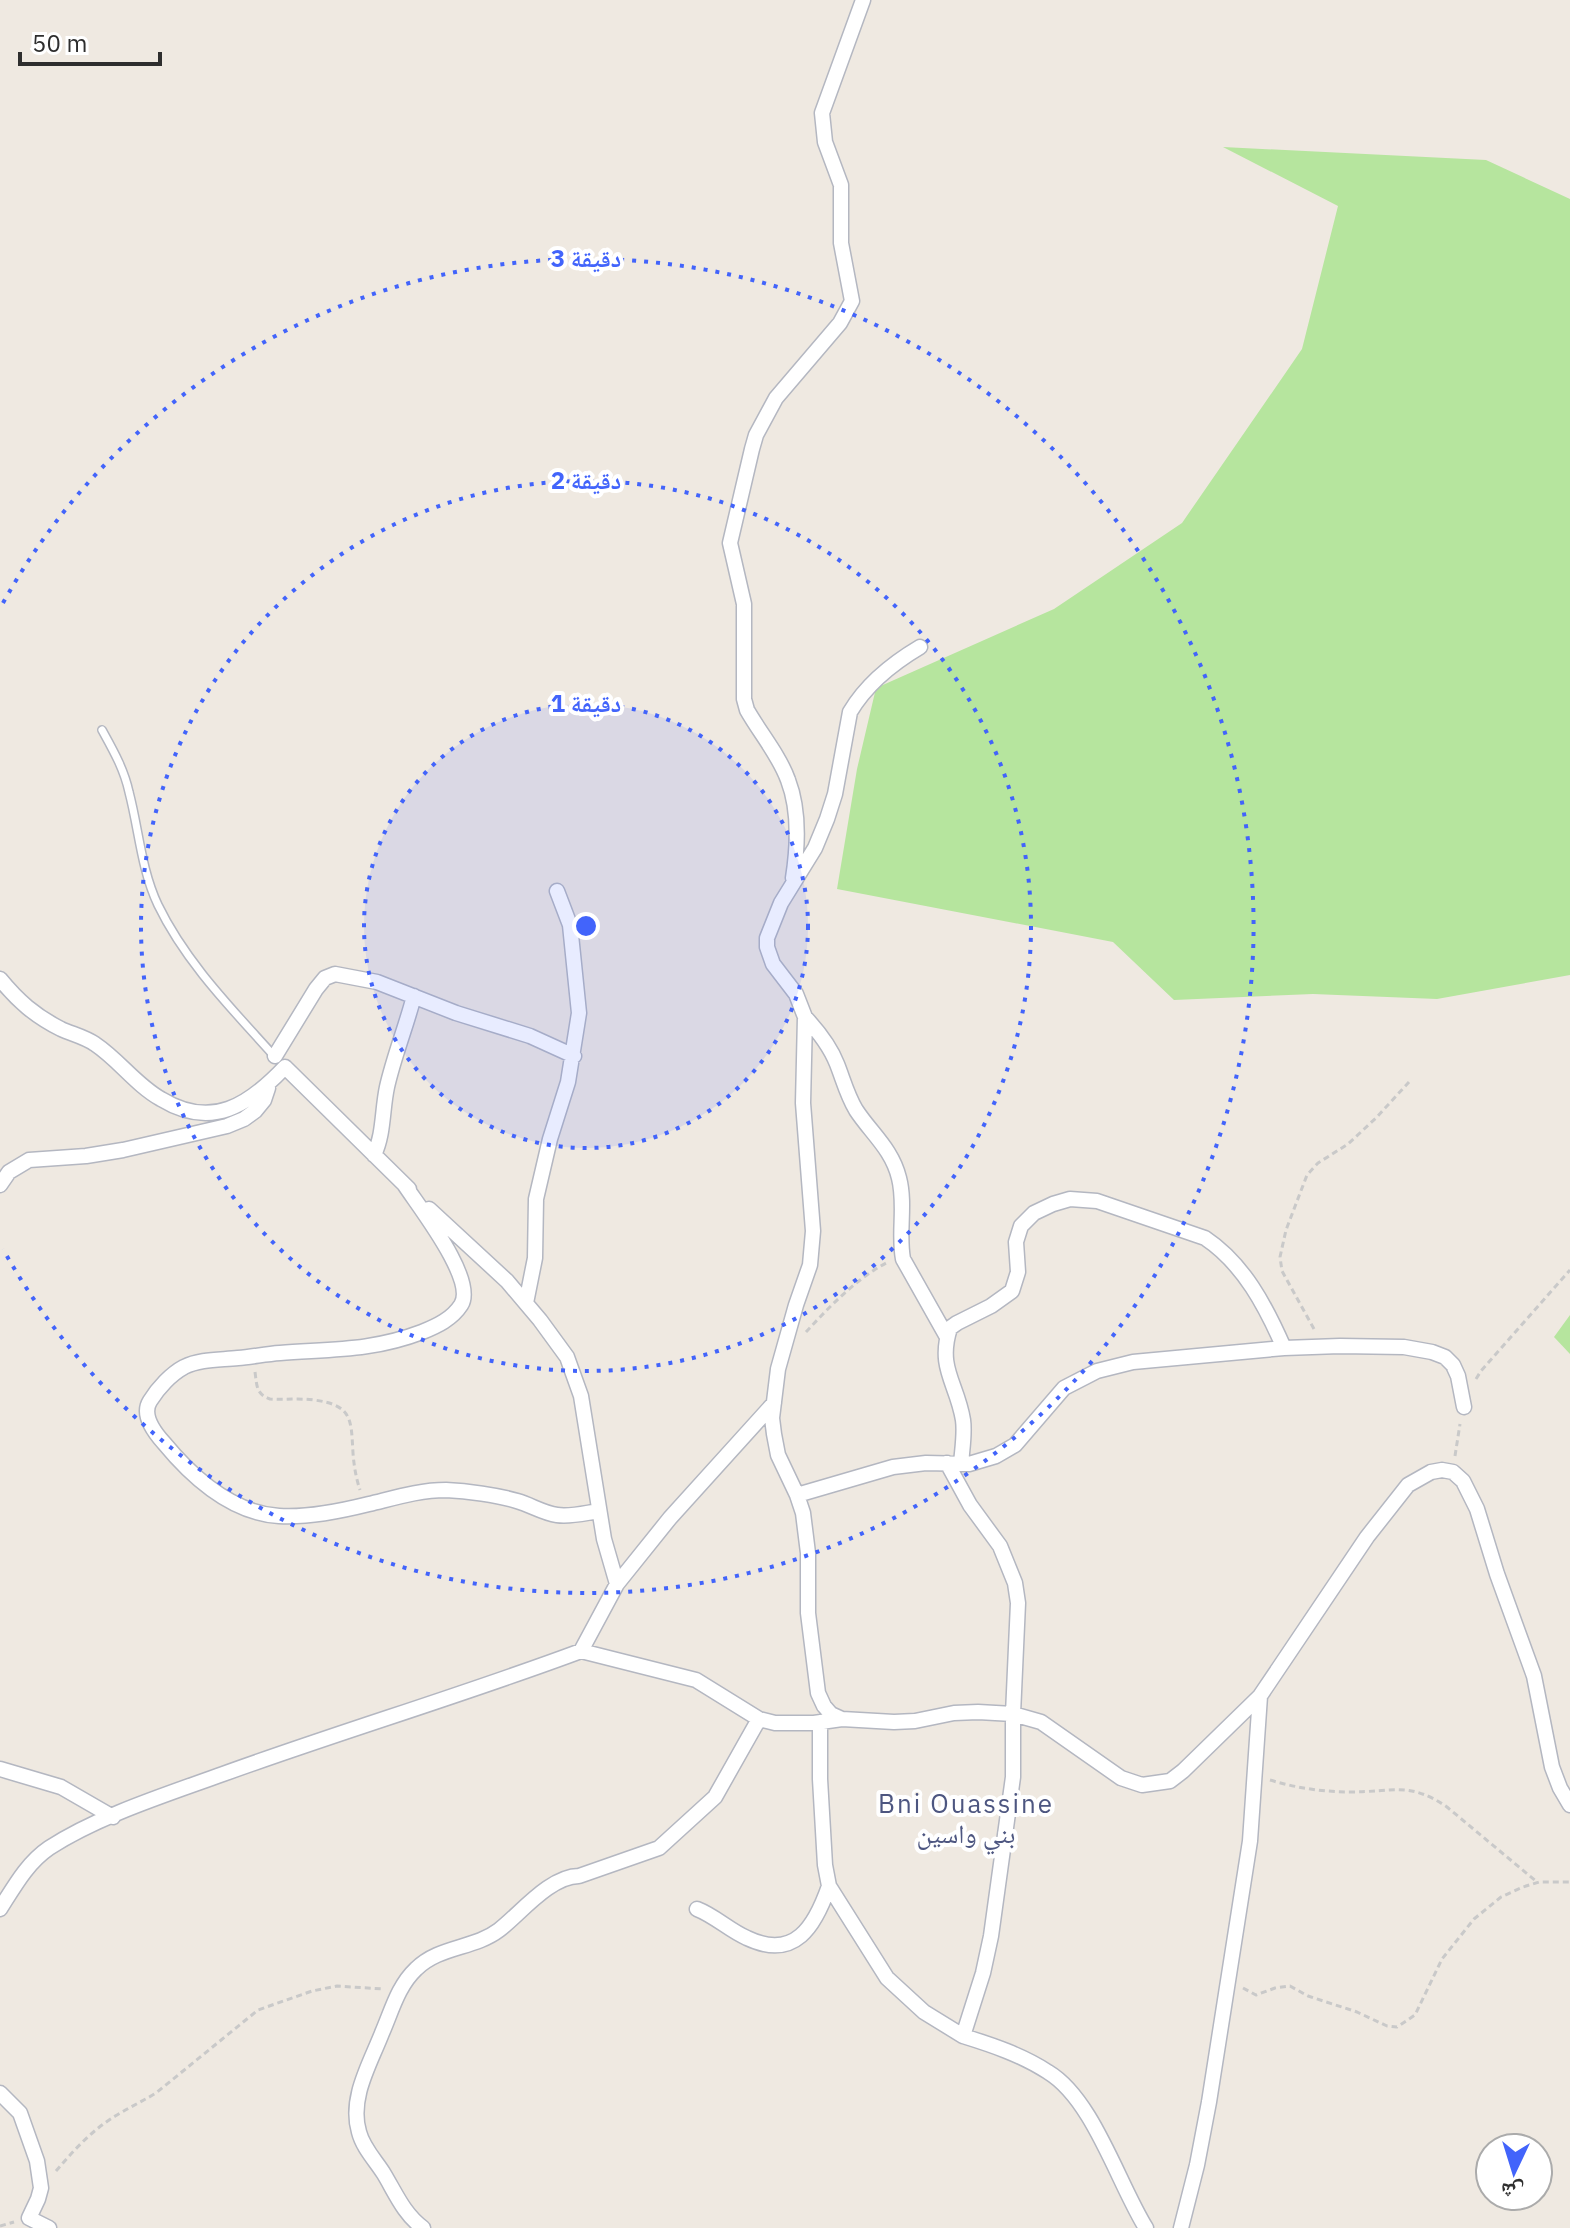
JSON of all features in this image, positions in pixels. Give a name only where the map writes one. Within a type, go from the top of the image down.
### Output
[{"type":"street","points":[[792,885],[797,840],[794,800],[787,778],[747,710],[744,699],[744,604],[730,543],[756,435],[776,398],[840,323],[852,301],[841,243],[841,185],[825,142],[822,113],[863,0]]},
{"type":"street","points":[[842,1719],[831,1714],[818,1693],[808,1613],[806,1530],[797,1495],[778,1455],[772,1418],[778,1369],[813,1249],[802,1092],[805,1017],[796,994],[778,972],[767,947],[767,938],[774,917],[815,848],[827,819],[838,781],[850,712],[856,701],[888,669],[920,647]]},
{"type":"street","points":[[526,1303],[535,1258],[536,1199],[568,1082],[579,1013],[570,925],[557,891]]},
{"type":"street","points":[[0,1185],[9,1172],[29,1160],[123,1150],[227,1126],[244,1119],[264,1100],[316,989],[325,978],[335,974],[377,982],[456,1013],[530,1036],[574,1056]]},
{"type":"street","points":[[0,979],[17,999],[40,1018],[92,1042],[161,1100],[187,1110],[208,1113],[229,1109],[252,1099],[269,1084]]},
{"type":"street","points":[[374,1155],[379,1143],[392,1067],[414,996]]},
{"type":"street","points":[[805,1017],[830,1050],[855,1108],[893,1160],[902,1198],[902,1255],[947,1337]]},
{"type":"street","points":[[280,1062],[446,1226],[507,1281],[567,1357],[581,1396],[604,1539],[617,1584]]},
{"type":"street","points":[[404,1184],[458,1269],[465,1289],[461,1306],[452,1316],[438,1326],[382,1345],[354,1350],[279,1353],[184,1367],[157,1390],[147,1405],[147,1415],[160,1438],[215,1492],[261,1513],[278,1516],[449,1490],[515,1501],[559,1515],[599,1511]]},
{"type":"street","points":[[963,2036],[991,1936],[1013,1777],[1013,1714],[1019,1628],[1015,1583],[1000,1546],[970,1505],[954,1464],[963,1422],[947,1373],[945,1358],[950,1328],[1012,1291],[1018,1272],[1016,1242],[1023,1221],[1053,1204],[1070,1199],[1106,1203],[1130,1214],[1183,1229],[1220,1248],[1246,1279],[1284,1348]]},
{"type":"street","points":[[797,1495],[893,1467],[969,1464],[996,1456],[1015,1445],[1064,1388],[1097,1371],[1133,1362],[1284,1348],[1404,1347],[1445,1357],[1458,1376],[1464,1407]]},
{"type":"street","points":[[581,1651],[617,1584],[670,1518],[775,1402]]},
{"type":"street","points":[[0,1909],[30,1863],[49,1849],[113,1817],[249,1765],[503,1681],[581,1651],[696,1680],[759,1719],[775,1723],[842,1719],[894,1722],[954,1713],[1013,1714],[1041,1722],[1131,1783],[1151,1785],[1170,1781],[1260,1696],[1367,1537],[1400,1495],[1418,1478],[1442,1470],[1453,1472],[1469,1489],[1534,1676],[1552,1767],[1570,1805]]},
{"type":"street","points":[[1181,2228],[1209,2102],[1250,1841],[1260,1696]]},
{"type":"street","points":[[423,2228],[410,2219],[396,2197],[359,2133],[357,2119],[357,2101],[362,2082],[399,1990],[426,1961],[447,1950],[496,1933],[555,1884],[659,1848],[715,1797],[759,1719]]},
{"type":"street","points":[[820,1722],[820,1779],[829,1886],[887,1978],[924,2012],[963,2036],[1029,2062],[1051,2073],[1066,2087],[1089,2119],[1146,2228]]},
{"type":"street","points":[[0,1769],[61,1787],[113,1817]]},
{"type":"street","points":[[697,1909],[748,1939],[785,1945],[796,1941],[815,1921],[829,1886]]},
{"type":"street","points":[[0,2093],[20,2113],[37,2161],[41,2188],[29,2218],[49,2228]]},
{"type":"lane","points":[[102,730],[121,765],[130,792],[144,865],[158,904],[182,947],[280,1062]]},
{"type":"path","points":[[1323,1347],[1282,1271],[1280,1257],[1286,1230],[1307,1175],[1318,1163],[1348,1144],[1409,1082]]},
{"type":"path","points":[[799,1341],[854,1285],[902,1255]]},
{"type":"path","points":[[1476,1380],[1570,1270]]},
{"type":"path","points":[[253,1356],[257,1388],[263,1396],[270,1399],[317,1400],[339,1407],[345,1413],[351,1422],[356,1477],[364,1505]]},
{"type":"path","points":[[1453,1472],[1464,1407]]},
{"type":"path","points":[[1255,1776],[1325,1791],[1417,1790],[1447,1807],[1537,1882]]},
{"type":"path","points":[[1229,1975],[1252,1994],[1260,1995],[1290,1986],[1387,2026],[1397,2027],[1415,2015],[1442,1959],[1474,1919],[1501,1897],[1537,1882],[1570,1882]]},
{"type":"path","points":[[41,2188],[88,2137],[115,2116],[156,2093],[258,2010],[312,1991],[337,1986],[399,1990]]},
{"type":"green space","points":[[1223,147],[1486,160],[1570,199],[1570,975],[1437,999],[1313,994],[1174,1000],[1113,942],[837,889],[857,769],[876,688],[1054,609],[1182,523],[1302,349],[1338,206]]},
{"type":"green space","points":[[1570,1315],[1570,1354],[1554,1337]]},
{"type":"district","name":"Bni Ouassine بني واسين","points":[[966,1818]]}]
